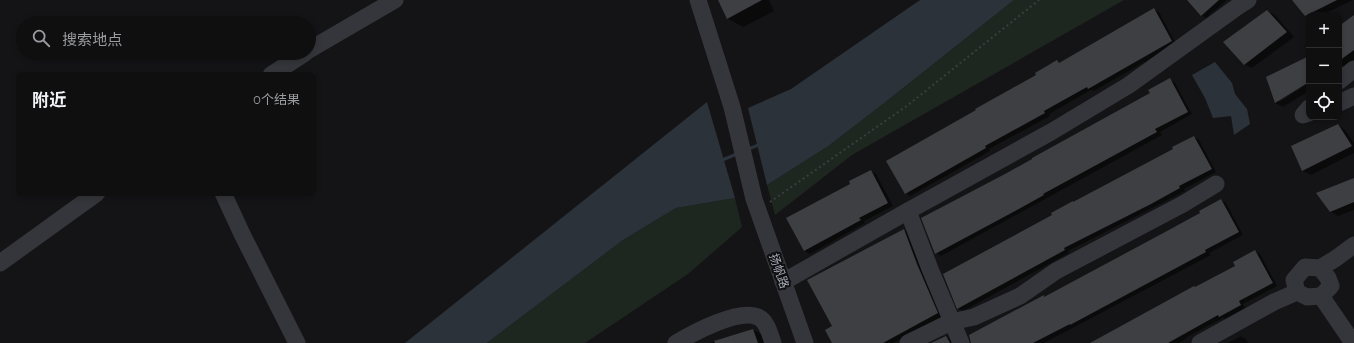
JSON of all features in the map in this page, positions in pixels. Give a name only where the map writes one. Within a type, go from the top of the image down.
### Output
[{"type":"street","points":[[316,46],[395,0]]},
{"type":"street","name":"扬帆路","points":[[698,0],[732,107],[754,199],[805,343]]},
{"type":"street","points":[[784,282],[1051,132],[1129,85],[1248,0]]},
{"type":"street","points":[[276,72],[294,60]]},
{"type":"street","points":[[1342,79],[1354,69]]},
{"type":"street","points":[[1342,102],[1354,96]]},
{"type":"street","points":[[908,343],[951,322],[974,317],[1020,296],[1056,271],[1183,204],[1216,184]]},
{"type":"street","points":[[0,263],[93,196]]},
{"type":"street","points":[[224,196],[242,234],[298,343]]},
{"type":"street","points":[[908,211],[960,343]]},
{"type":"street","points":[[1320,268],[1328,278],[1331,286],[1321,296],[1307,297],[1297,292],[1294,280],[1305,267],[1320,268],[1336,259],[1354,245]]},
{"type":"street","points":[[1200,343],[1274,302],[1297,292]]},
{"type":"street","points":[[1321,296],[1353,343]]},
{"type":"street","points":[[676,343],[699,330],[741,315],[758,317],[767,326],[773,343]]},
{"type":"path","points":[[754,199],[772,202],[908,105],[1039,0]]},
{"type":"shaded area","points":[[920,0],[1014,0],[827,147],[767,185],[748,108],[791,89]]},
{"type":"shaded area","points":[[1014,0],[1124,0],[852,155],[775,215],[767,185],[827,147]]},
{"type":"shaded area","points":[[1215,62],[1232,83],[1235,94],[1247,109],[1250,124],[1234,135],[1231,116],[1213,118],[1205,98],[1192,75]]},
{"type":"shaded area","points":[[707,102],[735,198],[676,208],[623,240],[487,343],[405,343]]},
{"type":"shaded area","points":[[735,198],[742,227],[688,274],[585,343],[487,343],[623,240],[676,208]]},
{"type":"building","points":[[718,0],[762,0],[727,19]]},
{"type":"building","points":[[1187,0],[1219,0],[1201,16]]},
{"type":"building","points":[[1292,0],[1337,0],[1313,12],[1306,12],[1305,16]]},
{"type":"building","points":[[1154,8],[1172,41],[1088,89],[1087,87],[1044,111],[1045,113],[985,146],[986,148],[905,194],[886,161],[1036,75],[1035,73],[1057,60],[1059,63]]},
{"type":"building","points":[[1267,10],[1287,32],[1244,65],[1223,42]]},
{"type":"building","points":[[1354,15],[1354,50],[1342,59],[1342,48],[1342,24]]},
{"type":"building","points":[[1306,57],[1306,84],[1275,103],[1266,77]]},
{"type":"building","points":[[1170,78],[1188,112],[1155,129],[1157,132],[935,254],[921,218],[1005,174],[1150,93],[1148,90]]},
{"type":"building","points":[[1338,124],[1352,146],[1302,171],[1291,146]]},
{"type":"building","points":[[1194,136],[1212,169],[1179,186],[1180,188],[1151,204],[1064,248],[1065,250],[957,309],[943,274],[1052,215],[1051,213],[1173,149],[1172,147]]},
{"type":"building","points":[[871,170],[888,203],[859,218],[861,220],[804,251],[786,218],[850,184],[849,181]]},
{"type":"building","points":[[1354,178],[1354,202],[1330,212],[1316,193]]},
{"type":"building","points":[[1221,199],[1239,232],[1205,250],[1206,252],[1070,325],[1033,343],[971,343],[969,335],[1044,295],[1044,297],[1167,231],[1200,213],[1199,211]]},
{"type":"building","points":[[904,229],[938,313],[883,343],[832,343],[825,330],[832,326],[807,280]]},
{"type":"building","points":[[1255,250],[1273,283],[1239,301],[1241,305],[1219,317],[1218,315],[1168,343],[1090,343],[1194,286],[1195,287],[1235,266],[1233,262]]},
{"type":"building","points":[[753,329],[758,343],[715,343],[714,341]]},
{"type":"building","points":[[946,336],[950,343],[931,343]]},
{"type":"waterway","points":[[746,150],[761,144]]},
{"type":"waterway","points":[[720,161],[739,153]]}]
